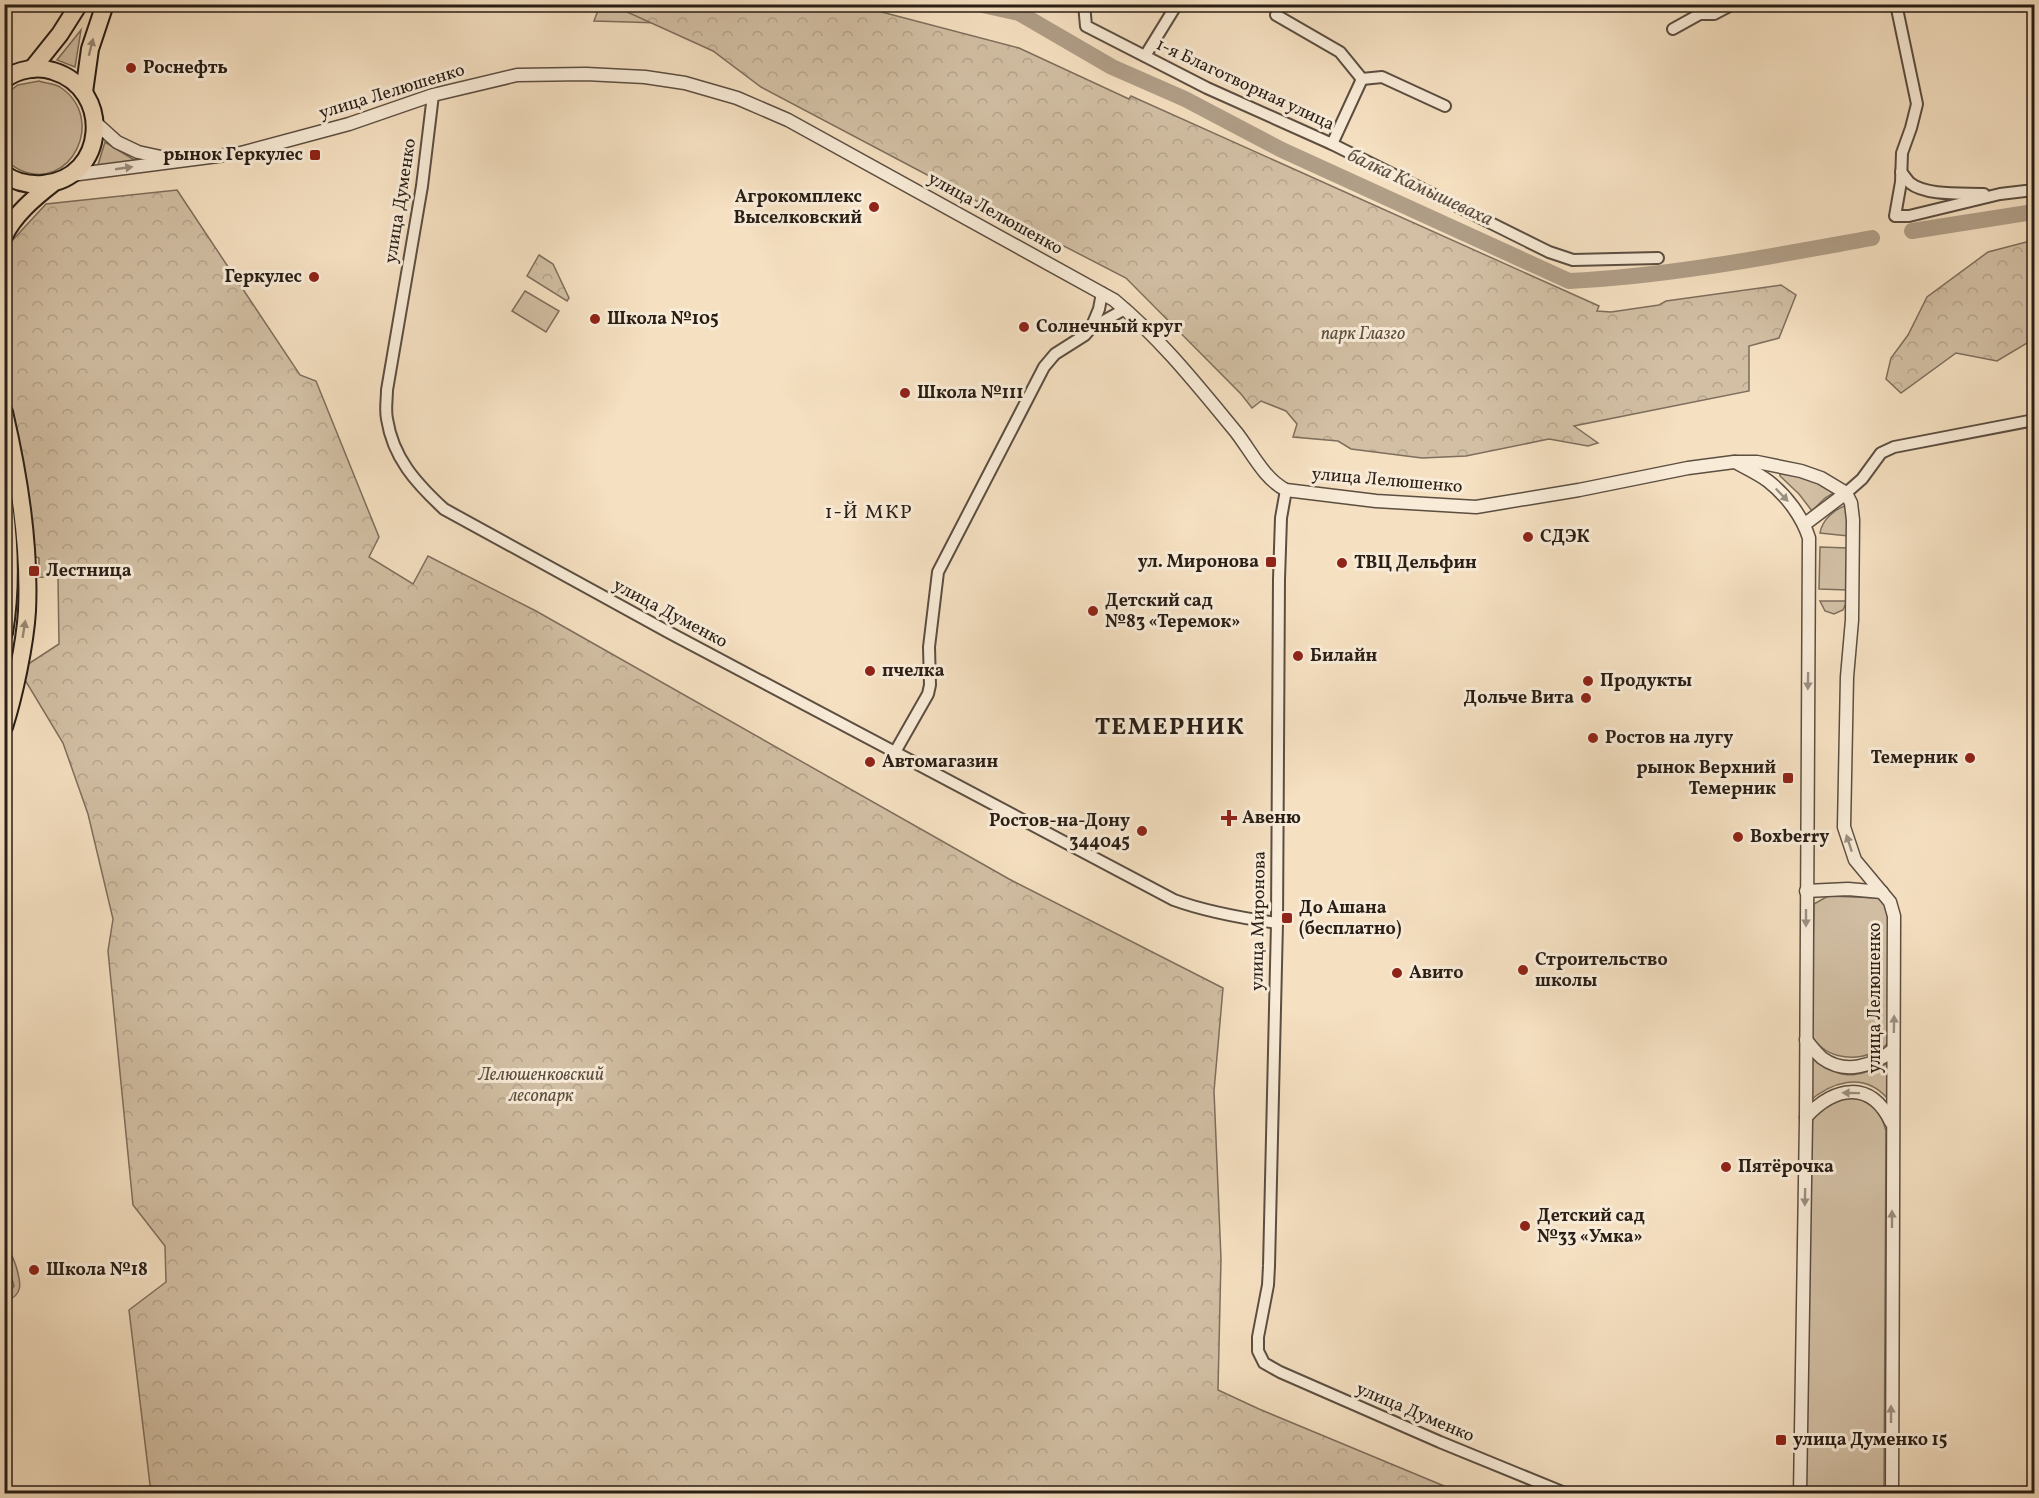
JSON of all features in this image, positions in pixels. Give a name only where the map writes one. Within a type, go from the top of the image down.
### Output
[{"type":"main road","points":[[32,69],[60,34],[79,4]]},
{"type":"main road","points":[[84,92],[90,49],[105,4]]},
{"type":"main road","points":[[4,236],[23,210],[53,183],[71,175],[83,164],[92,147],[96,123],[91,104],[84,92],[60,73],[47,69],[32,69],[6,77]]},
{"type":"main road","points":[[4,174],[11,179],[32,185],[53,183]]},
{"type":"main road","points":[[4,412],[21,498],[25,532],[27,604],[19,660],[4,728]]},
{"type":"main road","points":[[4,504],[8,531],[9,605],[4,633]]},
{"type":"street","name":"1-я Благотворная улица","points":[[1084,4],[1086,26],[1207,88],[1332,144],[1549,252],[1573,260],[1658,258]]},
{"type":"street","points":[[1145,56],[1177,4]]},
{"type":"street","points":[[1672,29],[1700,14],[1714,14],[1733,4]]},
{"type":"street","points":[[1896,4],[1917,104],[1902,153],[1895,216],[1909,216],[2000,194],[2034,190]]},
{"type":"street","points":[[1276,15],[1340,52],[1362,79]]},
{"type":"street","name":"улица Лелюшенко","points":[[71,175],[241,153],[349,124],[433,95],[526,75],[586,74],[645,77],[696,86],[737,98],[788,120],[1102,293],[1125,309],[1149,331],[1237,433],[1275,485],[1286,490],[1387,502],[1476,507],[1579,490],[1688,468],[1734,462],[1757,462],[1801,471],[1821,478],[1846,493],[1851,503],[1853,530],[1844,827],[1855,860],[1890,902],[1894,916],[1892,1494]]},
{"type":"street","points":[[1362,79],[1382,77],[1445,106]]},
{"type":"street","points":[[1332,144],[1362,79]]},
{"type":"street","name":"улица Думенко","points":[[433,95],[422,186],[387,390],[387,418],[398,455],[419,485],[444,509],[670,633],[1174,900],[1229,916],[1277,923]]},
{"type":"street","points":[[96,123],[117,142],[138,152],[177,160]]},
{"type":"street","points":[[1901,172],[1910,183],[1921,188],[1945,193],[2000,194]]},
{"type":"street","points":[[895,752],[928,694],[930,685],[929,647],[938,572],[1044,367],[1055,354],[1085,335],[1091,328],[1099,309],[1102,293]]},
{"type":"street","points":[[1091,328],[1125,309]]},
{"type":"street","points":[[1804,524],[1862,479],[1881,453],[1894,447],[2034,420]]},
{"type":"street","points":[[1734,462],[1768,481],[1795,509],[1809,538],[1806,1117],[1800,1494]]},
{"type":"street","name":"улица Миронова","points":[[1258,1351],[1258,1337],[1268,1285],[1277,923],[1279,579],[1281,518],[1286,490]]},
{"type":"street","points":[[1806,891],[1882,892]]},
{"type":"street","points":[[1806,1040],[1821,1057],[1838,1066],[1863,1066],[1874,1063],[1893,1050]]},
{"type":"street","points":[[1806,1117],[1818,1104],[1831,1096],[1844,1092],[1860,1093],[1879,1102],[1892,1123]]},
{"type":"street","name":"улица Думенко","points":[[1258,1351],[1264,1363],[1280,1372],[1440,1442],[1567,1494]]},
{"type":"green space","points":[[600,5],[699,5],[695,24],[594,21]]},
{"type":"green space","name":"парк Глазго","points":[[617,5],[855,5],[1019,48],[1129,99],[1131,96],[1599,306],[1597,311],[1611,312],[1659,305],[1666,301],[1781,285],[1796,295],[1779,338],[1749,346],[1749,391],[1574,426],[1598,443],[1588,446],[1549,439],[1466,456],[1422,458],[1351,449],[1338,441],[1293,437],[1297,424],[1286,411],[1261,401],[1252,408],[1241,394],[1126,278],[761,87],[713,51],[616,7]]},
{"type":"green space","points":[[81,30],[75,67],[57,60]]},
{"type":"green space","points":[[39,81],[60,87],[74,101],[81,117],[82,133],[77,149],[67,162],[54,171],[38,174],[20,170],[5,160],[4,95],[18,85]]},
{"type":"green space","points":[[105,142],[136,161],[98,165]]},
{"type":"green space","name":"Лелюшенковский лесопарк","points":[[177,190],[300,375],[316,381],[379,537],[369,557],[413,584],[428,556],[536,611],[1009,879],[1223,988],[1214,1091],[1221,1259],[1218,1390],[1461,1493],[151,1493],[129,1310],[166,1282],[165,1246],[133,1205],[108,951],[113,919],[88,814],[63,743],[19,670],[59,644],[58,578],[39,577],[39,558],[33,556],[30,508],[5,383],[4,261],[10,243],[46,204]]},
{"type":"green space","points":[[2034,240],[2034,339],[1997,361],[1956,353],[1901,393],[1886,379],[1891,358],[1908,335],[1927,297],[1988,252]]},
{"type":"green space","points":[[539,255],[553,264],[569,298],[567,301],[527,276]]},
{"type":"green space","points":[[525,291],[559,311],[546,332],[512,311]]},
{"type":"green space","points":[[1785,472],[1837,491],[1825,498],[1812,511],[1799,494],[1780,476]]},
{"type":"green space","points":[[1848,505],[1848,536],[1820,533],[1830,515]]},
{"type":"green space","points":[[1820,547],[1848,548],[1847,590],[1819,589]]},
{"type":"green space","points":[[1820,601],[1847,601],[1843,610],[1834,614],[1825,611]]},
{"type":"green space","points":[[1828,896],[1879,898],[1891,917],[1888,1042],[1882,1049],[1864,1056],[1838,1056],[1823,1048],[1811,1034],[1814,904]]},
{"type":"green space","points":[[1809,1050],[1827,1068],[1845,1074],[1855,1075],[1888,1063],[1887,1098],[1868,1084],[1847,1082],[1826,1090],[1807,1103]]},
{"type":"green space","points":[[1852,1096],[1875,1108],[1886,1131],[1884,1493],[1806,1494],[1809,1126],[1821,1108],[1831,1102]]},
{"type":"green space","points":[[5,1244],[14,1260],[20,1283],[15,1296],[5,1302],[5,1294],[14,1286],[5,1256]]},
{"type":"waterway","name":"балка Камышеваха","points":[[978,4],[1019,13],[1112,67],[1185,99],[1282,150],[1569,281],[1683,270],[1872,238]]},
{"type":"waterway","name":"балка Камышеваха","points":[[1912,231],[2034,212]]},
{"type":"place","name":"Роснефть","points":[[131,68]]},
{"type":"place","name":"рынок Геркулес","points":[[315,155]]},
{"type":"place","name":"Агрокомплекс Выселковский","points":[[874,207]]},
{"type":"place","name":"Геркулес","points":[[314,277]]},
{"type":"place","name":"Школа №105","points":[[595,319]]},
{"type":"place","name":"Солнечный круг","points":[[1024,327]]},
{"type":"place","name":"Школа №111","points":[[905,393]]},
{"type":"place","name":"СДЭК","points":[[1528,537]]},
{"type":"place","name":"ул. Миронова","points":[[1271,562]]},
{"type":"place","name":"ТВЦ Дельфин","points":[[1342,563]]},
{"type":"place","name":"Лестница","points":[[34,571]]},
{"type":"place","name":"Детский сад №83 «Теремок»","points":[[1093,611]]},
{"type":"place","name":"Билайн","points":[[1298,656]]},
{"type":"place","name":"пчелка","points":[[870,671]]},
{"type":"place","name":"Продукты","points":[[1588,681]]},
{"type":"place","name":"Дольче Вита","points":[[1586,698]]},
{"type":"place","name":"Ростов на лугу","points":[[1593,738]]},
{"type":"place","name":"Темерник","points":[[1970,758]]},
{"type":"place","name":"Автомагазин","points":[[870,762]]},
{"type":"place","name":"рынок Верхний Темерник","points":[[1788,778]]},
{"type":"place","name":"Авеню","points":[[1229,818]]},
{"type":"place","name":"Ростов-на-Дону 344045","points":[[1142,831]]},
{"type":"place","name":"Boxberry","points":[[1738,837]]},
{"type":"place","name":"До Ашана (бесплатно)","points":[[1287,918]]},
{"type":"place","name":"Строительство школы","points":[[1523,970]]},
{"type":"place","name":"Авито","points":[[1397,973]]},
{"type":"place","name":"Пятёрочка","points":[[1726,1167]]},
{"type":"place","name":"Детский сад №33 «Умка»","points":[[1525,1226]]},
{"type":"place","name":"Школа №18","points":[[34,1270]]},
{"type":"place","name":"улица Думенко 15","points":[[1781,1440]]},
{"type":"district","name":"1-Й МКР","points":[[869,513]]},
{"type":"district","name":"ТЕМЕРНИК","points":[[1170,728]]}]
